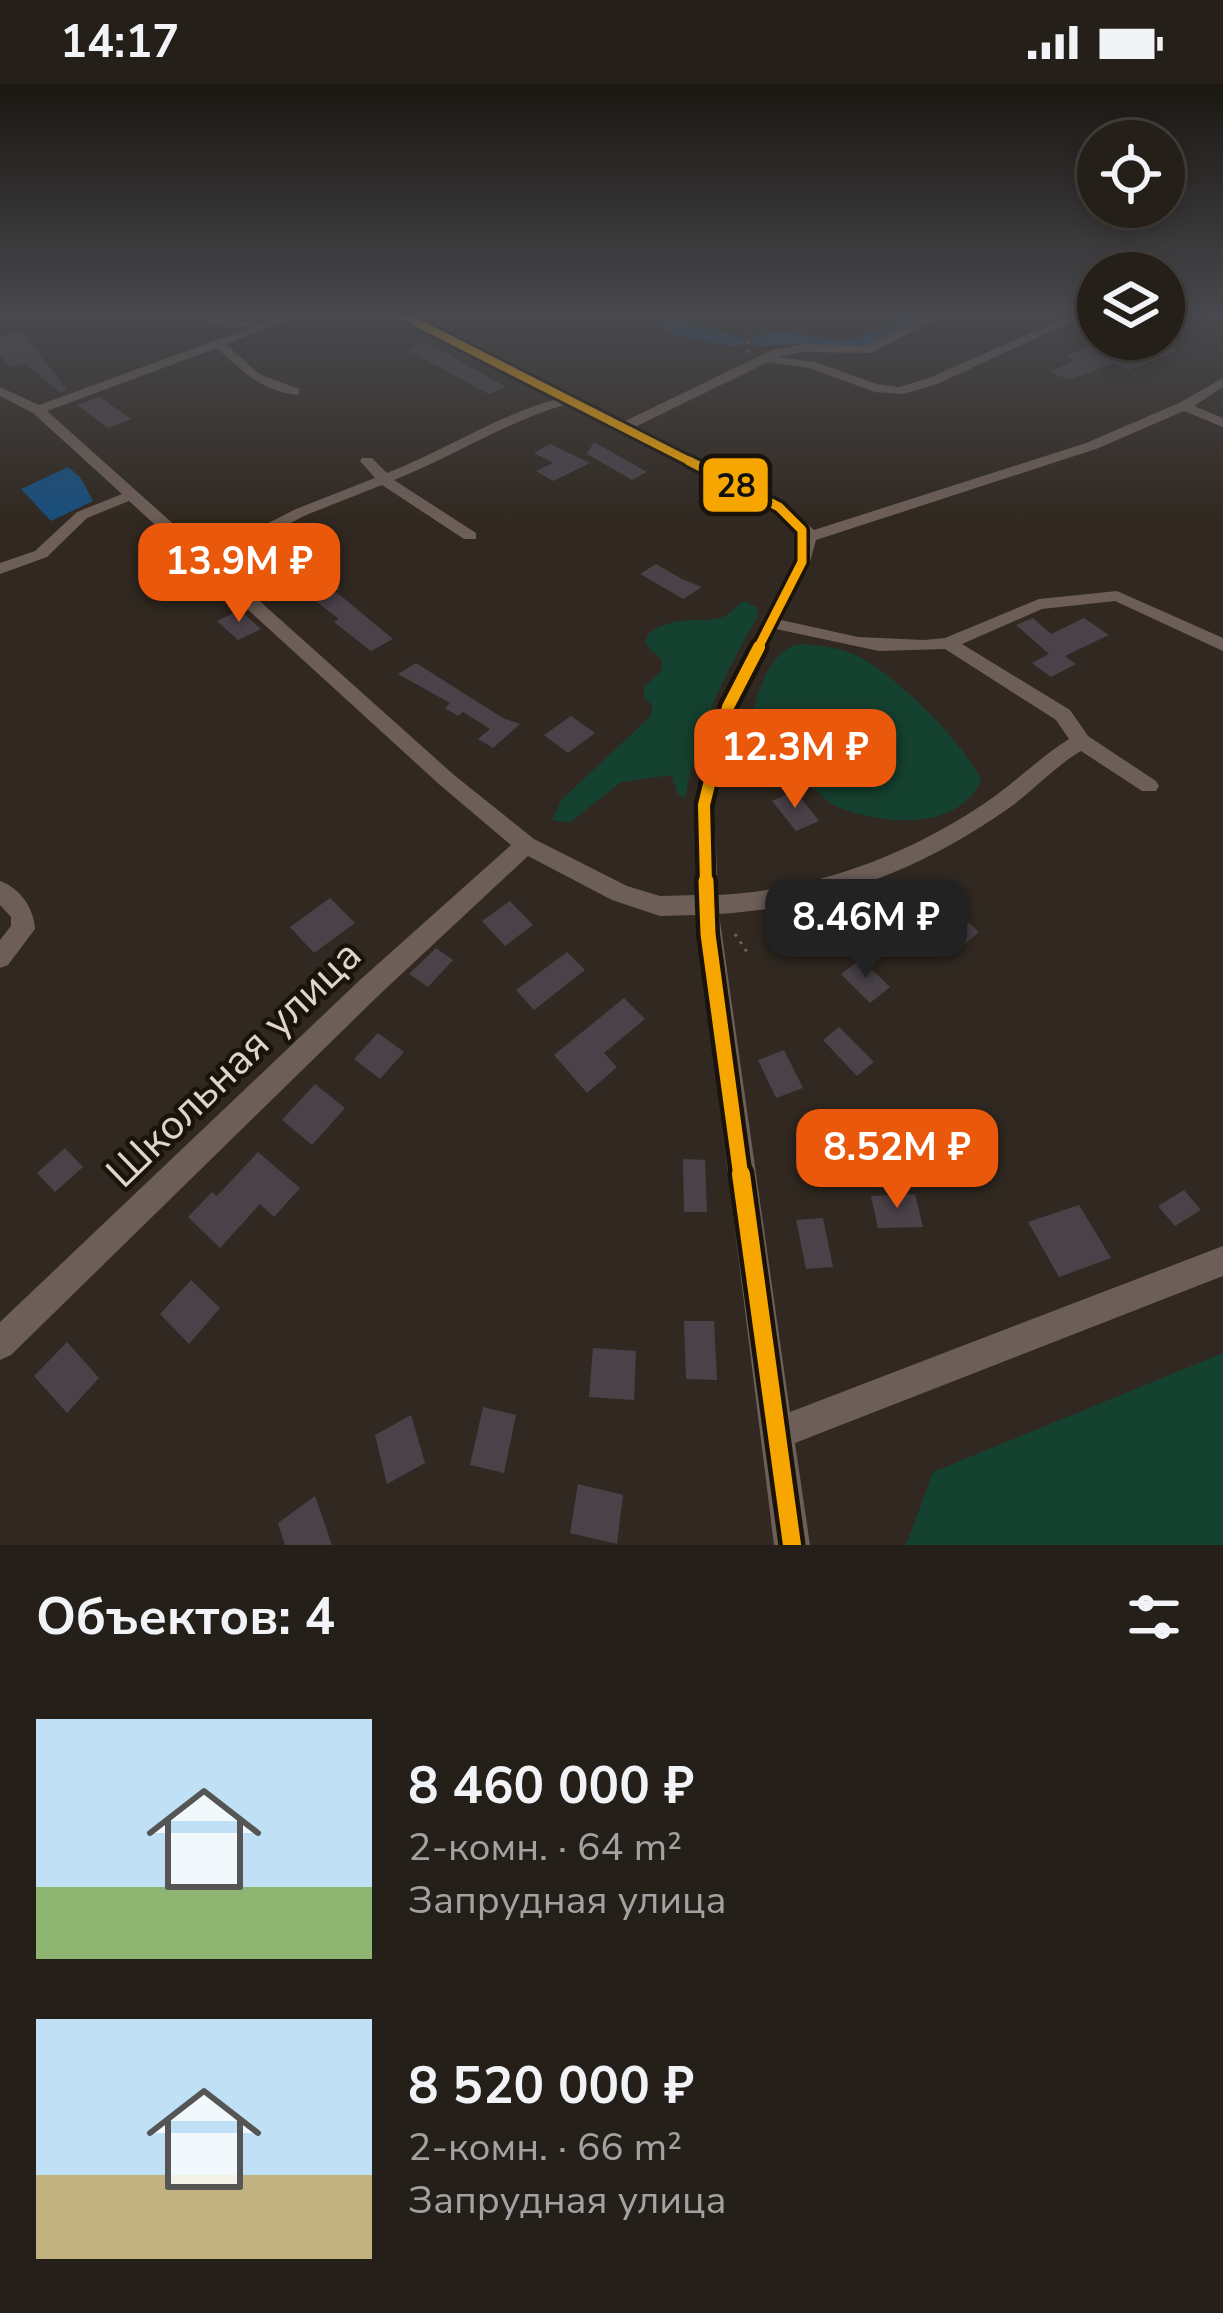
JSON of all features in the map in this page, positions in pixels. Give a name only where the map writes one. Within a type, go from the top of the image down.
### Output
[{"type":"street","points":[[38,410],[110,383]]},
{"type":"street","points":[[271,383],[294,392]]},
{"type":"street","points":[[538,383],[779,507],[806,528],[809,537],[802,562],[728,707],[704,805],[704,904],[792,1545]]},
{"type":"street","points":[[624,427],[717,383]]},
{"type":"street","points":[[862,383],[899,391],[926,383]]},
{"type":"street","points":[[809,537],[1029,468],[1184,406],[1221,386]]},
{"type":"street","points":[[0,391],[38,410],[446,780],[526,844],[620,893],[660,906],[755,902],[865,876],[926,848],[1004,801],[1048,761],[1081,741]]},
{"type":"street","points":[[208,560],[301,512],[385,479],[510,418],[570,399]]},
{"type":"street","points":[[1184,406],[1223,423]]},
{"type":"street","points":[[367,461],[385,479],[470,536]]},
{"type":"street","points":[[0,569],[41,554],[82,515],[131,495]]},
{"type":"street","points":[[770,622],[860,646],[902,650],[948,643],[1039,604],[1117,596],[1223,645]]},
{"type":"street","points":[[948,643],[1063,715],[1081,741],[1149,786]]},
{"type":"street","name":"Школьная улица","points":[[0,1344],[370,987],[526,844]]},
{"type":"street","points":[[0,890],[23,914],[23,929],[0,958]]},
{"type":"street","points":[[776,1434],[1223,1262]]},
{"type":"path","points":[[735,934],[747,952]]},
{"type":"green space","points":[[744,601],[756,607],[758,616],[713,704],[685,799],[677,793],[672,775],[621,782],[569,823],[552,820],[562,799],[650,717],[653,706],[644,697],[644,687],[662,670],[662,660],[645,644],[648,634],[675,622],[723,617]]},
{"type":"green space","points":[[801,644],[848,652],[903,688],[972,764],[981,780],[970,797],[937,816],[896,820],[838,807],[796,780],[753,784],[741,772],[758,696],[774,662]]},
{"type":"green space","points":[[1223,1353],[1223,1545],[906,1545],[933,1472]]},
{"type":"water","points":[[68,467],[80,477],[93,501],[51,521],[21,489]]},
{"type":"building","points":[[49,383],[62,383],[67,390],[60,393]]},
{"type":"building","points":[[469,383],[506,387],[489,394]]},
{"type":"building","points":[[100,397],[131,419],[108,428],[77,405]]},
{"type":"building","points":[[594,442],[647,472],[632,480],[587,454]]},
{"type":"building","points":[[550,444],[590,463],[553,481],[536,471],[553,463],[534,453]]},
{"type":"building","points":[[291,559],[320,582],[327,579],[340,589],[335,591],[393,639],[371,651],[334,622],[339,619],[272,568]]},
{"type":"building","points":[[656,564],[702,587],[683,599],[640,574]]},
{"type":"building","points":[[240,610],[261,629],[238,640],[217,621]]},
{"type":"building","points":[[1033,618],[1051,634],[1084,618],[1109,635],[1065,656],[1076,664],[1051,677],[1032,663],[1049,654],[1016,625]]},
{"type":"building","points":[[416,663],[520,724],[493,748],[478,739],[490,729],[463,712],[458,716],[445,708],[450,703],[398,674]]},
{"type":"building","points":[[571,716],[595,733],[568,753],[544,735]]},
{"type":"building","points":[[795,791],[819,821],[796,831],[772,801]]},
{"type":"building","points":[[330,898],[355,923],[314,953],[290,927]]},
{"type":"building","points":[[510,901],[533,925],[505,946],[482,921]]},
{"type":"building","points":[[954,910],[979,932],[960,948],[934,925]]},
{"type":"building","points":[[436,948],[453,960],[428,987],[409,974]]},
{"type":"building","points":[[567,952],[585,970],[534,1010],[516,990]]},
{"type":"building","points":[[861,959],[890,987],[870,1003],[841,974]]},
{"type":"building","points":[[624,998],[645,1019],[604,1053],[617,1067],[587,1093],[554,1055]]},
{"type":"building","points":[[839,1027],[874,1062],[857,1076],[823,1040]]},
{"type":"building","points":[[378,1033],[404,1052],[380,1079],[354,1059]]},
{"type":"building","points":[[784,1050],[803,1088],[776,1098],[758,1060]]},
{"type":"building","points":[[315,1084],[345,1108],[312,1145],[282,1120]]},
{"type":"building","points":[[65,1148],[83,1167],[55,1192],[37,1173]]},
{"type":"building","points":[[258,1152],[300,1188],[274,1217],[260,1204],[220,1248],[188,1217],[212,1192],[217,1196]]},
{"type":"building","points":[[683,1159],[705,1160],[707,1212],[684,1212]]},
{"type":"building","points":[[1184,1190],[1201,1210],[1175,1226],[1158,1206]]},
{"type":"building","points":[[915,1194],[923,1227],[878,1228],[871,1196]]},
{"type":"building","points":[[1079,1205],[1111,1258],[1059,1277],[1028,1222]]},
{"type":"building","points":[[823,1218],[833,1267],[806,1269],[796,1220]]},
{"type":"building","points":[[191,1280],[220,1308],[189,1344],[160,1314]]},
{"type":"building","points":[[684,1321],[714,1321],[717,1380],[686,1379]]},
{"type":"building","points":[[67,1342],[99,1378],[67,1413],[34,1376]]},
{"type":"building","points":[[593,1348],[636,1351],[634,1400],[589,1397]]},
{"type":"building","points":[[483,1407],[516,1415],[504,1473],[470,1465]]},
{"type":"building","points":[[411,1415],[425,1463],[387,1484],[375,1435]]},
{"type":"building","points":[[578,1484],[623,1495],[617,1544],[570,1533]]},
{"type":"building","points":[[315,1496],[332,1545],[285,1545],[278,1523]]},
{"type":"transit line","name":"28","points":[[536,383],[779,507],[793,518],[804,537],[802,562],[728,707],[704,805],[708,934],[792,1545]]}]
